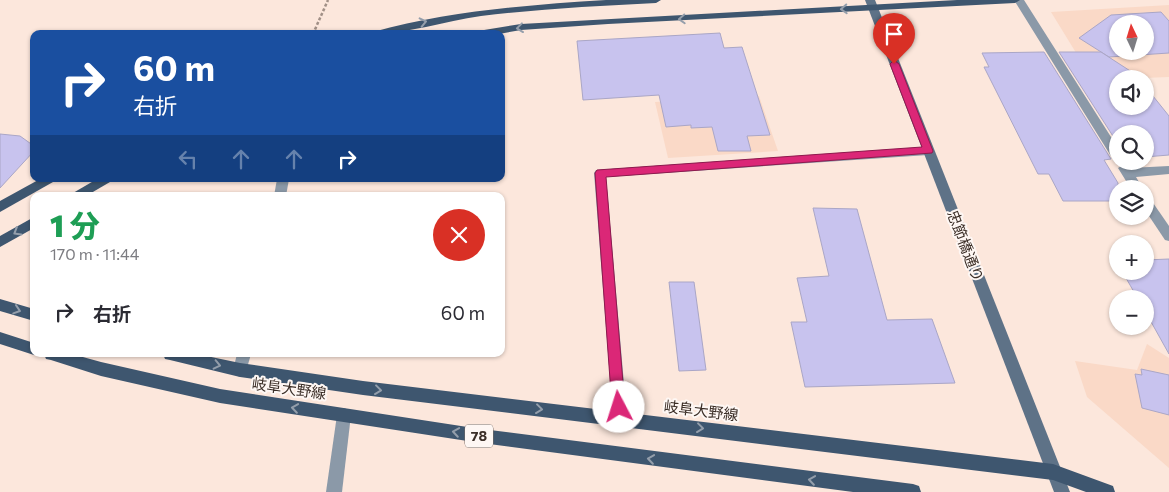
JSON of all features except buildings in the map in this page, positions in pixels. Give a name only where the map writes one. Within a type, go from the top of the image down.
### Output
[{"type":"main road","points":[[393,30],[484,12],[540,6],[656,0]]},
{"type":"main road","points":[[503,30],[521,27],[871,4],[1017,0]]},
{"type":"main road","points":[[0,207],[44,182]]},
{"type":"main road","points":[[84,192],[101,182]]},
{"type":"main road","points":[[0,242],[30,224]]},
{"type":"main road","points":[[0,304],[30,314]]},
{"type":"main road","points":[[0,338],[30,348]]},
{"type":"main road","name":"岐阜大野線","points":[[61,357],[101,369],[220,396],[531,443],[913,492]]},
{"type":"main road","name":"岐阜大野線","points":[[183,357],[240,370],[363,388],[1053,472],[1107,492]]},
{"type":"street","points":[[1017,0],[1109,146]]},
{"type":"street","name":"忠節橋通り","points":[[871,4],[1062,492]]},
{"type":"street","points":[[620,418],[600,173],[928,151]]},
{"type":"street","points":[[1125,170],[1131,180]]},
{"type":"street","points":[[1127,173],[1169,170]]},
{"type":"street","points":[[1154,214],[1169,236]]},
{"type":"street","points":[[240,370],[243,357]]},
{"type":"street","points":[[334,492],[344,415]]},
{"type":"path","points":[[315,30],[328,0]]},
{"type":"shaded area","points":[[1169,5],[1169,77],[1154,78],[1154,70],[1109,70],[1109,80],[1094,82],[1051,12]]},
{"type":"shaded area","points":[[759,96],[778,151],[668,158],[655,102]]},
{"type":"shaded area","points":[[1147,344],[1169,358],[1169,468],[1087,397],[1075,361],[1137,370]]},
{"type":"route","points":[[619,407],[600,173],[928,151],[894,64]]}]
